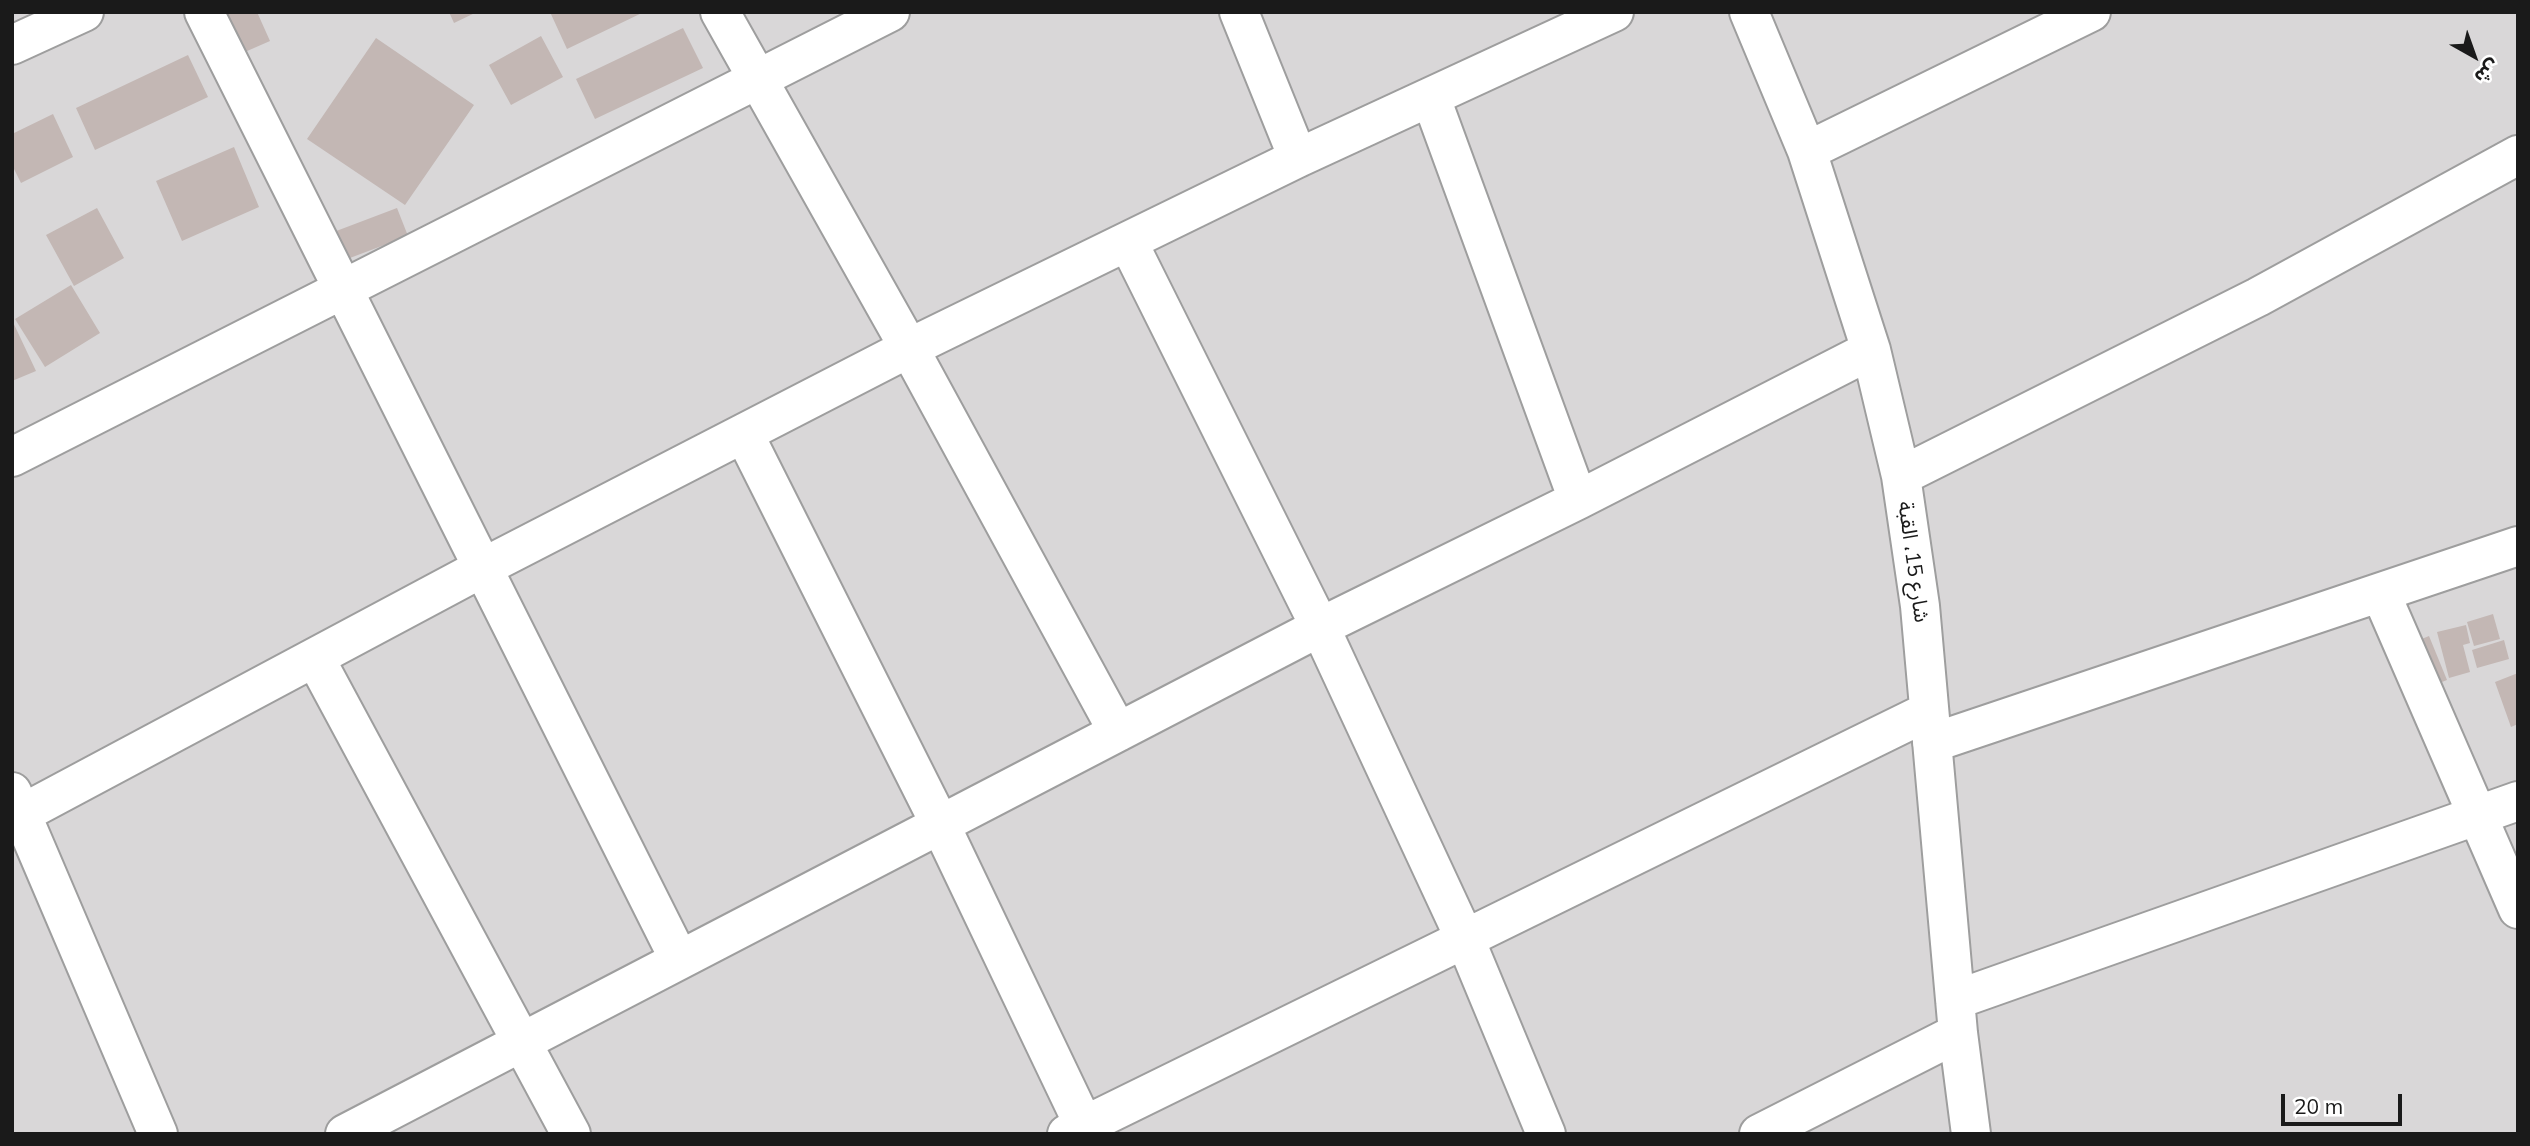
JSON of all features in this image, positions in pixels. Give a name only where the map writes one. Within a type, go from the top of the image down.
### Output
[{"type":"street","points":[[22,31],[84,12]]},
{"type":"street","points":[[204,12],[679,959]]},
{"type":"street","points":[[720,12],[909,348],[1118,732]]},
{"type":"street","points":[[12,457],[890,12]]},
{"type":"street","points":[[1239,12],[1298,158]]},
{"type":"street","points":[[158,1134],[15,808],[315,659],[484,567],[909,348],[1298,158],[1614,12]]},
{"type":"street","name":"شارع 15، القبة","points":[[1749,12],[1807,151],[1871,350],[1900,476],[1920,606],[1956,1016],[1971,1134]]},
{"type":"street","points":[[1807,151],[2091,12]]},
{"type":"street","points":[[1431,98],[1578,500]]},
{"type":"street","points":[[1900,476],[2258,297],[2518,155]]},
{"type":"street","points":[[1128,242],[1320,627],[1465,939],[1546,1134]]},
{"type":"street","points":[[345,1134],[1320,627],[1578,500],[1871,350]]},
{"type":"street","points":[[744,434],[940,824],[1079,1131],[1465,939],[1931,727],[2381,594],[2518,546]]},
{"type":"street","points":[[2381,594],[2518,909]]},
{"type":"street","points":[[315,659],[570,1134]]},
{"type":"street","points":[[1759,1134],[1956,1016],[2518,801]]},
{"type":"shaded area","points":[[12,12],[2518,12],[2518,1134],[12,1134]]},
{"type":"building","points":[[219,12],[257,12],[270,41],[238,55]]},
{"type":"building","points":[[449,12],[477,12],[454,23]]},
{"type":"building","points":[[550,12],[644,12],[567,49]]},
{"type":"building","points":[[683,28],[703,68],[595,119],[576,79]]},
{"type":"building","points":[[541,36],[563,77],[511,105],[489,65]]},
{"type":"building","points":[[376,38],[474,105],[405,205],[307,139]]},
{"type":"building","points":[[188,55],[208,97],[95,150],[76,108]]},
{"type":"building","points":[[53,114],[73,157],[21,183],[12,165],[12,134]]},
{"type":"building","points":[[234,147],[259,207],[182,241],[156,181]]},
{"type":"building","points":[[97,208],[124,258],[74,286],[46,235]]},
{"type":"building","points":[[397,208],[408,236],[342,261],[331,233]]},
{"type":"building","points":[[71,285],[100,333],[45,367],[15,319]]},
{"type":"building","points":[[12,320],[36,371],[12,381]]},
{"type":"building","points":[[2493,614],[2500,639],[2474,646],[2467,622]]},
{"type":"building","points":[[2466,625],[2470,643],[2463,645],[2470,672],[2449,678],[2437,632]]},
{"type":"building","points":[[2429,636],[2447,680],[2429,687],[2412,643]]},
{"type":"building","points":[[2504,640],[2509,659],[2477,668],[2472,650]]},
{"type":"building","points":[[2518,673],[2518,724],[2511,727],[2495,682]]}]
